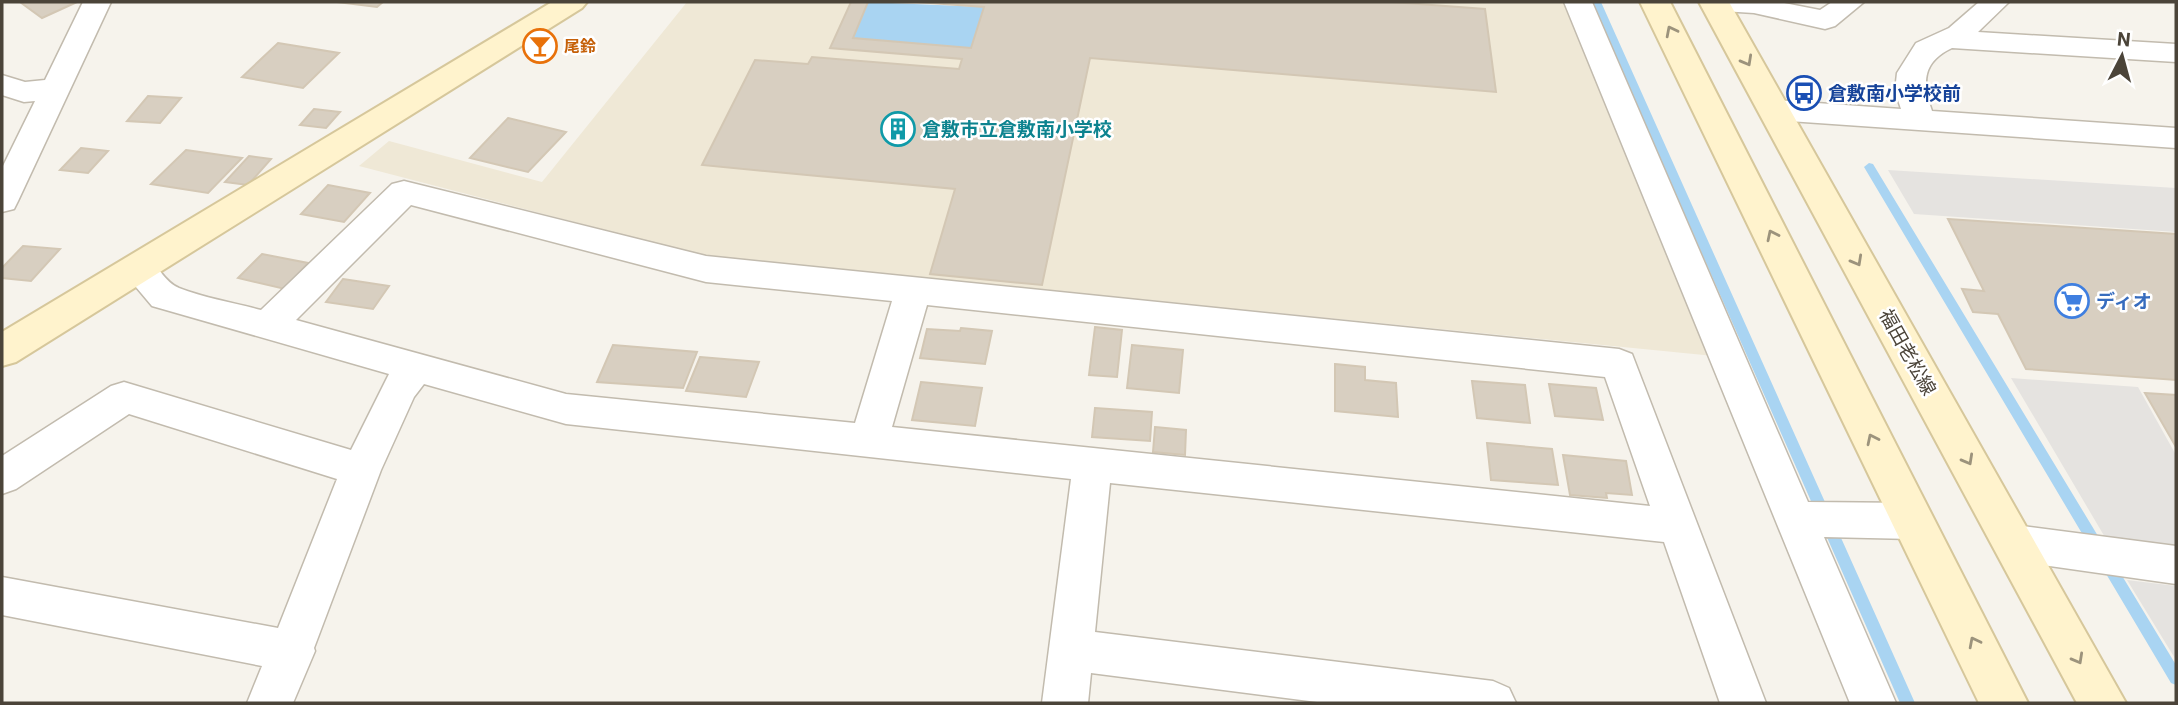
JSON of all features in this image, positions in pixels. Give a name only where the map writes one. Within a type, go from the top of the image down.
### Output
[{"type":"main road","points":[[2,351],[572,2]]},
{"type":"main road","points":[[1655,2],[2004,703]]},
{"type":"main road","name":"福田老松線","points":[[1715,3],[2102,703]]},
{"type":"street","points":[[2,201],[47,90],[97,2]]},
{"type":"street","points":[[1578,2],[1817,519],[1874,703]]},
{"type":"street","points":[[1715,3],[1754,5],[1825,20],[1850,2]]},
{"type":"street","points":[[1920,120],[1910,91],[1912,73],[1926,49],[1950,39],[1995,2]]},
{"type":"street","points":[[1950,39],[2176,53]]},
{"type":"street","points":[[2,85],[24,92],[47,90]]},
{"type":"street","points":[[1774,110],[2176,138]]},
{"type":"street","points":[[268,325],[404,192],[706,270],[1619,363],[1676,526],[1743,703]]},
{"type":"street","points":[[137,268],[165,297],[566,410],[1676,526]]},
{"type":"street","points":[[869,443],[913,291]]},
{"type":"street","points":[[270,703],[293,651],[361,470],[399,389],[416,367]]},
{"type":"street","points":[[2,477],[124,397],[361,470]]},
{"type":"street","points":[[1065,703],[1092,465]]},
{"type":"street","points":[[1817,519],[1913,521]]},
{"type":"street","points":[[2014,543],[2176,565]]},
{"type":"street","points":[[2,596],[293,651]]},
{"type":"street","points":[[1071,650],[1493,703]]},
{"type":"shaded area","points":[[687,2],[851,2],[831,48],[962,59],[959,69],[812,57],[808,64],[755,60],[703,165],[955,189],[930,274],[1041,285],[1090,58],[1495,92],[1485,9],[1392,2],[1568,2],[1714,356],[709,257],[359,166],[389,141],[542,182]]},
{"type":"shaded area","points":[[1888,170],[2176,188],[2176,232],[1914,214]]},
{"type":"shaded area","points":[[2011,378],[2138,387],[2176,455],[2176,548],[2106,539]]},
{"type":"shaded area","points":[[2127,580],[2176,586],[2176,660]]},
{"type":"water","points":[[868,2],[984,7],[971,48],[853,38]]},
{"type":"building","points":[[20,2],[77,2],[42,18]]},
{"type":"building","points":[[337,2],[383,2],[377,7]]},
{"type":"building","name":"倉敷市立倉敷南小学校","points":[[851,2],[868,2],[853,38],[971,48],[984,7],[917,2],[1392,2],[1485,9],[1496,92],[1090,58],[1042,285],[930,274],[955,189],[702,165],[755,60],[808,64],[812,57],[959,69],[962,59],[830,48]]},
{"type":"building","points":[[278,43],[339,53],[303,88],[242,77]]},
{"type":"building","points":[[148,96],[181,98],[160,123],[127,121]]},
{"type":"building","points":[[314,109],[340,112],[326,128],[300,125]]},
{"type":"building","points":[[508,118],[566,132],[528,172],[470,158]]},
{"type":"building","points":[[81,148],[108,151],[88,173],[60,170]]},
{"type":"building","points":[[186,150],[242,158],[208,193],[151,184]]},
{"type":"building","points":[[249,156],[271,159],[248,185],[225,182]]},
{"type":"building","points":[[328,185],[370,193],[344,222],[301,214]]},
{"type":"building","name":"ディオ","points":[[1948,219],[2176,234],[2176,380],[2026,369],[1998,314],[1973,312],[1962,289],[1984,291]]},
{"type":"building","points":[[23,246],[60,249],[31,281],[2,278],[2,268]]},
{"type":"building","points":[[262,254],[308,263],[285,289],[238,278]]},
{"type":"building","points":[[343,279],[389,286],[373,309],[326,302]]},
{"type":"building","points":[[1095,327],[1122,330],[1117,377],[1089,375]]},
{"type":"building","points":[[961,328],[992,331],[985,364],[920,358],[927,329],[960,331]]},
{"type":"building","points":[[613,345],[697,352],[683,388],[597,382]]},
{"type":"building","points":[[1132,345],[1183,350],[1179,393],[1127,388]]},
{"type":"building","points":[[700,357],[759,362],[746,397],[686,391]]},
{"type":"building","points":[[1335,364],[1365,367],[1365,380],[1396,383],[1398,417],[1335,411]]},
{"type":"building","points":[[1472,381],[1525,385],[1530,423],[1477,418]]},
{"type":"building","points":[[921,382],[982,388],[975,426],[912,420]]},
{"type":"building","points":[[1549,384],[1596,388],[1603,420],[1555,416]]},
{"type":"building","points":[[2145,393],[2176,395],[2176,447]]},
{"type":"building","points":[[1095,408],[1152,412],[1150,441],[1092,437]]},
{"type":"building","points":[[1155,427],[1186,430],[1185,455],[1153,452]]},
{"type":"building","points":[[1487,443],[1552,449],[1558,485],[1491,480]]},
{"type":"building","points":[[1563,455],[1626,461],[1632,495],[1606,493],[1607,498],[1570,495]]},
{"type":"waterway","points":[[1596,2],[1908,703]]},
{"type":"waterway","points":[[1869,167],[2176,678]]},
{"type":"place","name":"尾鈴","points":[[540,46]]},
{"type":"place","name":"倉敷南小学校前","points":[[1804,93]]},
{"type":"place","name":"倉敷市立倉敷南小学校","points":[[898,129]]},
{"type":"place","name":"ディオ","points":[[2072,301]]}]
